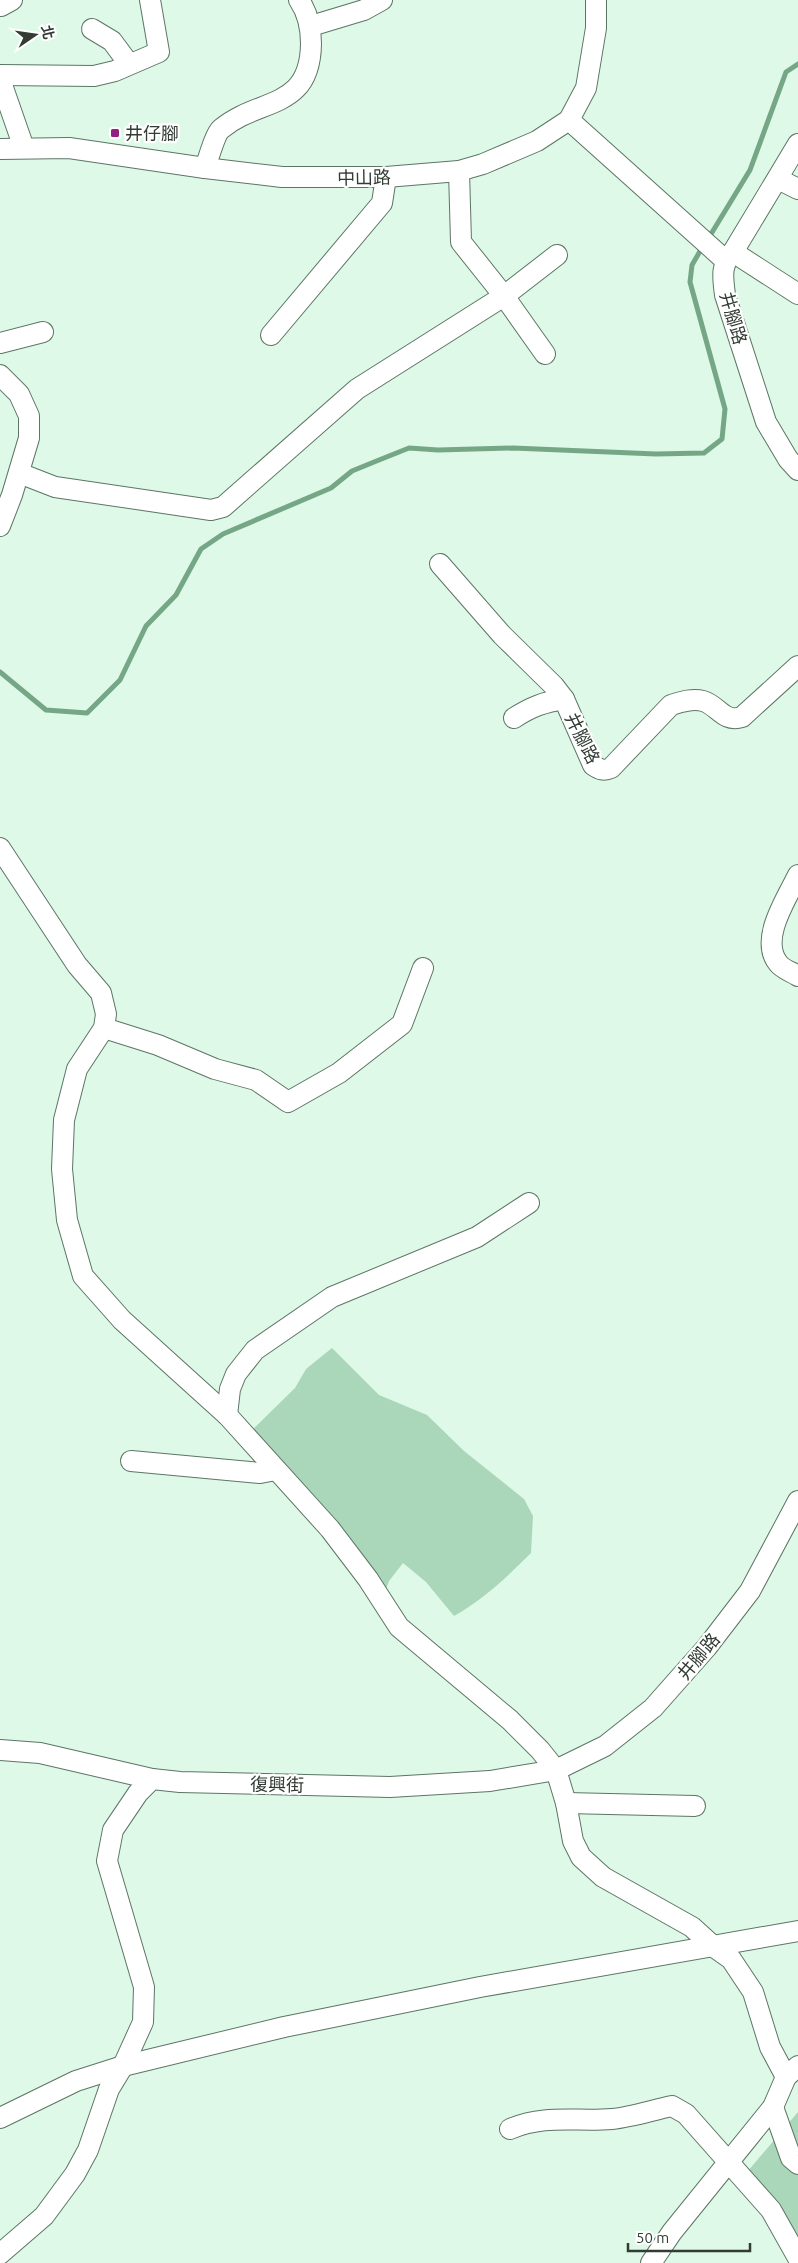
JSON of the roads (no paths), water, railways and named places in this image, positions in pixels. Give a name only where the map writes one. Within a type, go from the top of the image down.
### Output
[{"type":"street","points":[[0,149],[24,148],[0,77],[94,76],[115,71],[159,52],[150,0]]},
{"type":"street","points":[[311,26],[364,10],[382,0]]},
{"type":"street","name":"中山路","points":[[24,148],[69,148],[282,177],[386,177],[459,171],[483,164],[536,141],[569,120],[586,88],[596,28],[596,0]]},
{"type":"street","points":[[205,168],[219,130],[245,115],[282,99],[304,80],[310,55],[311,26],[304,2]]},
{"type":"street","points":[[92,29],[112,41],[129,64]]},
{"type":"street","points":[[569,120],[688,229],[729,256],[798,294]]},
{"type":"street","name":"井腳路","points":[[795,458],[766,422],[725,295],[723,277],[729,256],[798,144]]},
{"type":"street","points":[[459,171],[461,242],[504,296],[545,354]]},
{"type":"street","points":[[271,335],[382,203],[386,177]]},
{"type":"street","points":[[778,179],[798,190]]},
{"type":"street","points":[[19,473],[55,487],[210,510],[223,507],[357,389],[504,296],[556,255]]},
{"type":"street","points":[[0,343],[43,332]]},
{"type":"street","points":[[0,375],[19,394],[29,416],[29,438],[19,473],[6,494],[0,526]]},
{"type":"street","name":"井腳路","points":[[440,564],[502,635],[554,686],[564,699],[594,765],[605,770],[611,768],[671,705],[683,701],[704,701],[728,719],[736,719],[742,717],[798,666]]},
{"type":"street","points":[[514,718],[529,708],[543,702],[564,699]]},
{"type":"street","points":[[0,848],[77,965],[101,993],[106,1014],[104,1028],[77,1069],[64,1120],[62,1169],[67,1220],[83,1276],[122,1320],[227,1415],[330,1529],[368,1579],[399,1627],[510,1720],[556,1770],[566,1802],[573,1841],[581,1857],[603,1877],[692,1927],[714,1947],[731,1959],[753,1992],[770,2047],[792,2072],[773,2108],[728,2161],[650,2263]]},
{"type":"street","points":[[798,875],[770,938],[772,950],[779,965],[798,976]]},
{"type":"street","points":[[104,1028],[158,1045],[215,1069],[256,1080],[288,1102],[339,1073],[402,1024],[423,968]]},
{"type":"street","points":[[227,1415],[230,1389],[236,1374],[255,1350],[332,1297],[477,1237],[529,1203]]},
{"type":"street","points":[[131,1461],[260,1473],[276,1470]]},
{"type":"street","name":"井腳路","points":[[556,1770],[605,1746],[653,1708],[707,1647],[750,1591],[798,1501]]},
{"type":"street","name":"復興街","points":[[0,1750],[40,1753],[152,1779],[180,1782],[390,1787],[490,1781],[556,1770]]},
{"type":"street","points":[[0,2254],[44,2216],[75,2174],[88,2150],[109,2089],[123,2066],[143,2022],[144,1987],[107,1861],[113,1830],[138,1793],[152,1779]]},
{"type":"street","points":[[566,1802],[695,1806]]},
{"type":"street","points":[[0,2118],[76,2081],[123,2066],[284,2027],[480,1987],[798,1931]]},
{"type":"street","points":[[510,2129],[520,2125],[559,2118],[612,2119],[672,2106],[686,2114],[771,2210],[798,2258]]},
{"type":"street","points":[[773,2108],[791,2158],[798,2164]]},
{"type":"waterway","points":[[708,239],[750,170],[786,72],[798,64]]},
{"type":"waterway","points":[[0,672],[46,710],[87,713],[120,680],[146,626],[176,595],[201,549],[223,534],[331,488],[352,471],[409,448],[438,450],[513,448],[656,454],[704,453],[722,439],[725,409],[690,282],[692,265],[703,246]]},
{"type":"place","name":"井仔腳","points":[[115,133]]}]
